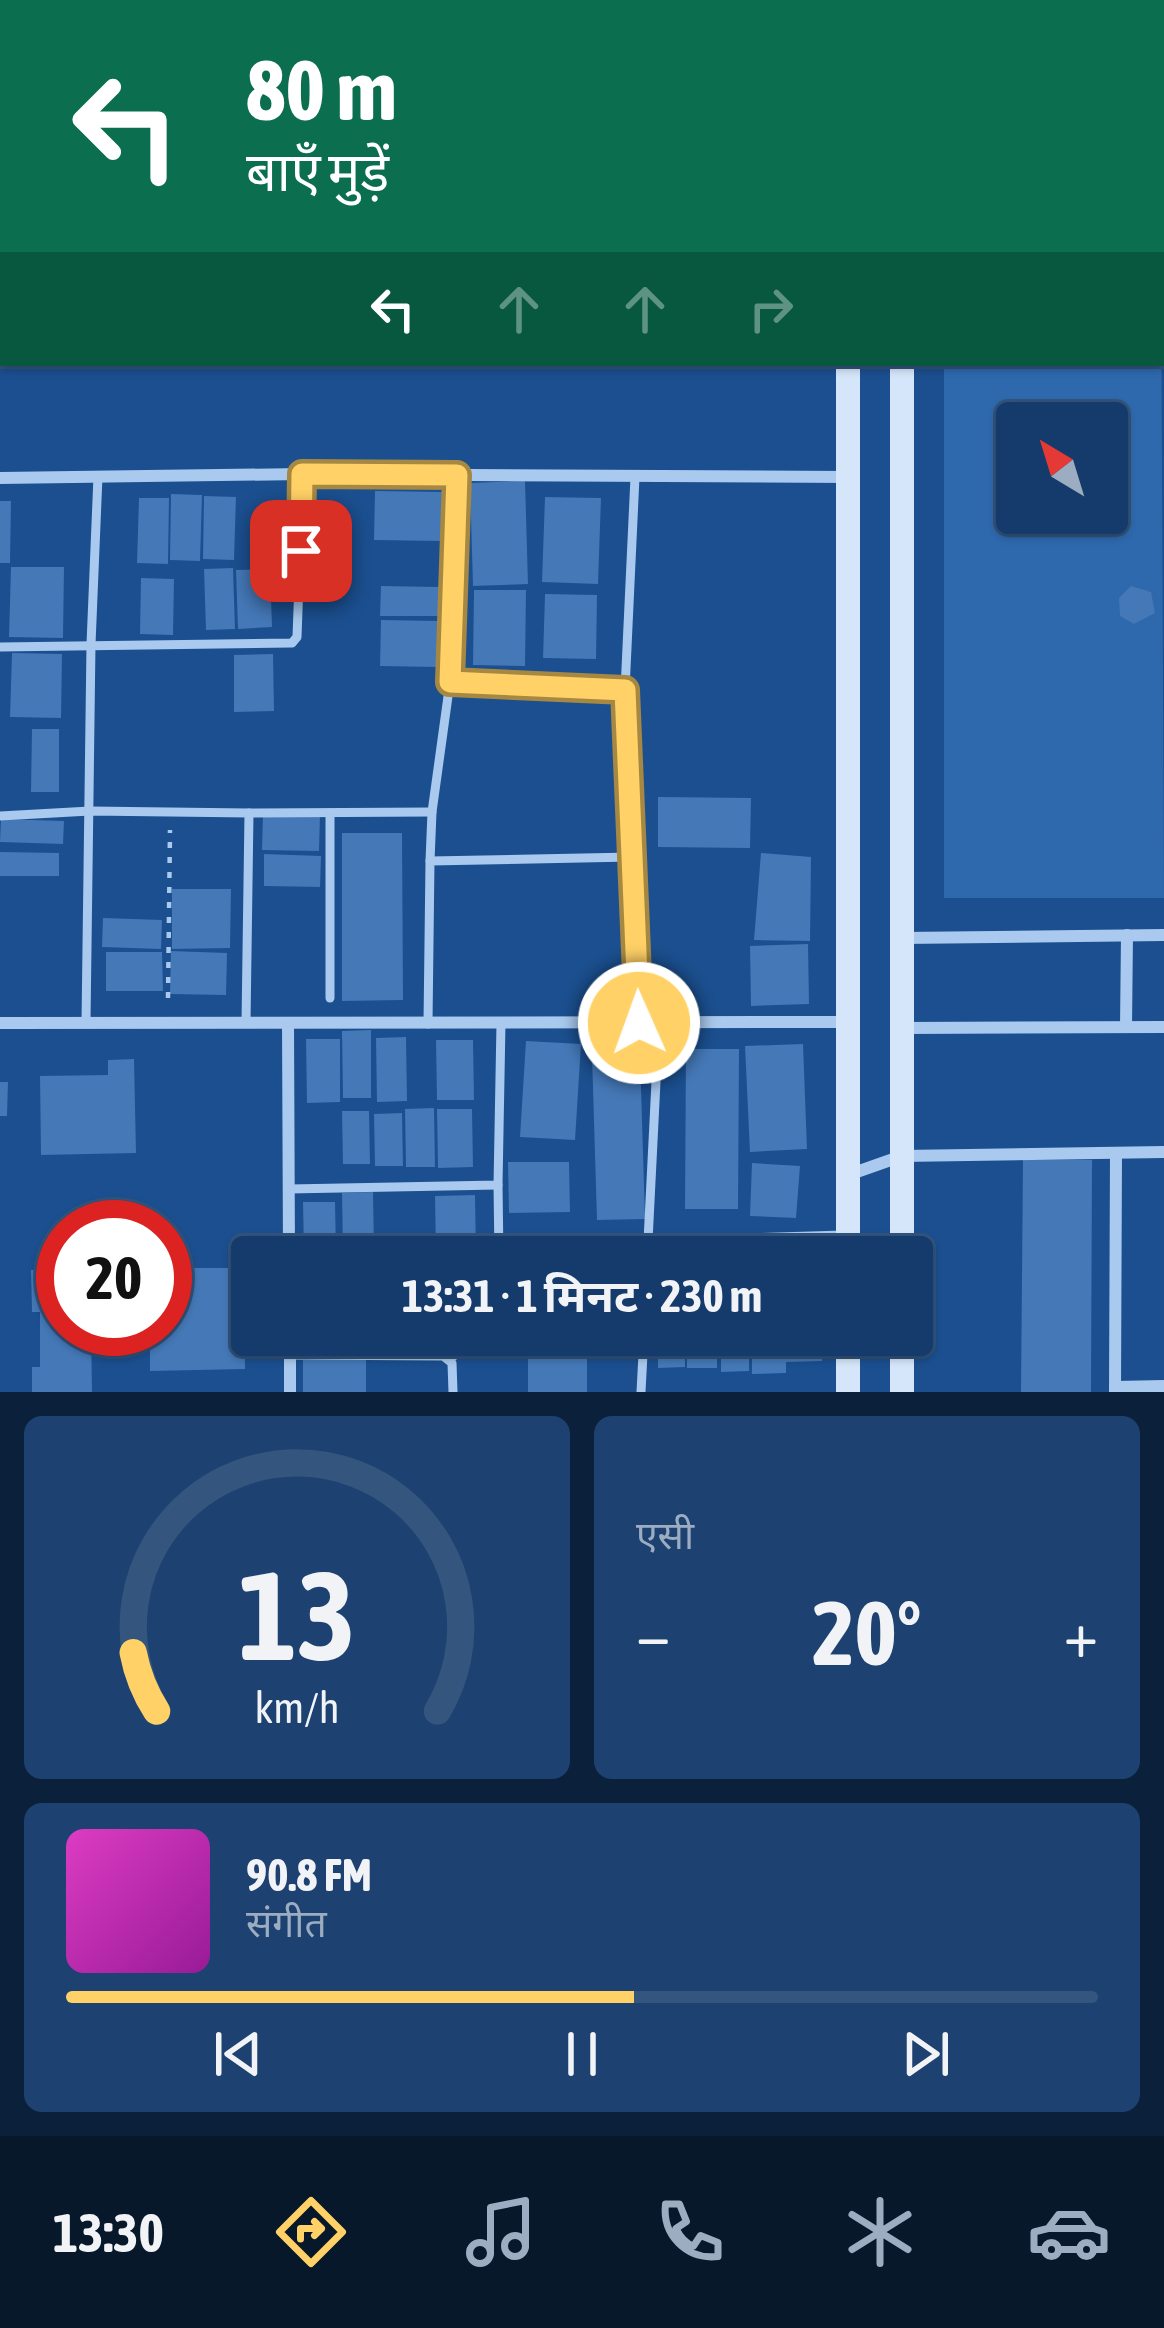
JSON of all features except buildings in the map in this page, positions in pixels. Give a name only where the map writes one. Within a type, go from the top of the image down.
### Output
[{"type":"street","points":[[848,366],[848,1236]]},
{"type":"street","points":[[902,366],[902,1236]]},
{"type":"street","points":[[0,478],[302,474],[848,477]]},
{"type":"street","points":[[1126,1027],[1127,935]]},
{"type":"street","points":[[902,938],[1164,935]]},
{"type":"street","points":[[0,1024],[848,1022]]},
{"type":"street","points":[[288,1023],[290,1236]]},
{"type":"street","points":[[902,1028],[1164,1028]]},
{"type":"street","points":[[848,1175],[902,1156],[1164,1152]]},
{"type":"street","points":[[1116,1153],[1115,1389],[1164,1386]]},
{"type":"street","points":[[290,1356],[290,1392]]},
{"type":"street","points":[[848,1356],[848,1392]]},
{"type":"street","points":[[902,1356],[902,1392]]},
{"type":"lane","points":[[0,647],[292,643],[298,637],[302,474]]},
{"type":"lane","points":[[428,1024],[432,812],[450,682],[457,475]]},
{"type":"lane","points":[[86,1023],[98,476]]},
{"type":"lane","points":[[635,477],[625,690],[639,1023]]},
{"type":"lane","points":[[450,682],[625,690]]},
{"type":"lane","points":[[0,816],[90,811],[432,812]]},
{"type":"lane","points":[[246,1023],[250,813]]},
{"type":"lane","points":[[330,998],[331,813]]},
{"type":"lane","points":[[430,861],[632,857]]},
{"type":"lane","points":[[648,1236],[659,1022]]},
{"type":"lane","points":[[499,1236],[501,1023]]},
{"type":"lane","points":[[289,1189],[498,1185]]},
{"type":"lane","points":[[443,1356],[449,1359]]},
{"type":"lane","points":[[449,1359],[454,1356]]},
{"type":"lane","points":[[641,1392],[643,1356]]},
{"type":"lane","points":[[449,1359],[453,1392]]},
{"type":"path","points":[[168,998],[170,812]]},
{"type":"shaded area","points":[[944,366],[1161,366],[1164,898],[944,898]]},
{"type":"route","points":[[301,551],[302,474],[457,475],[450,682],[625,690],[639,1023]]}]
